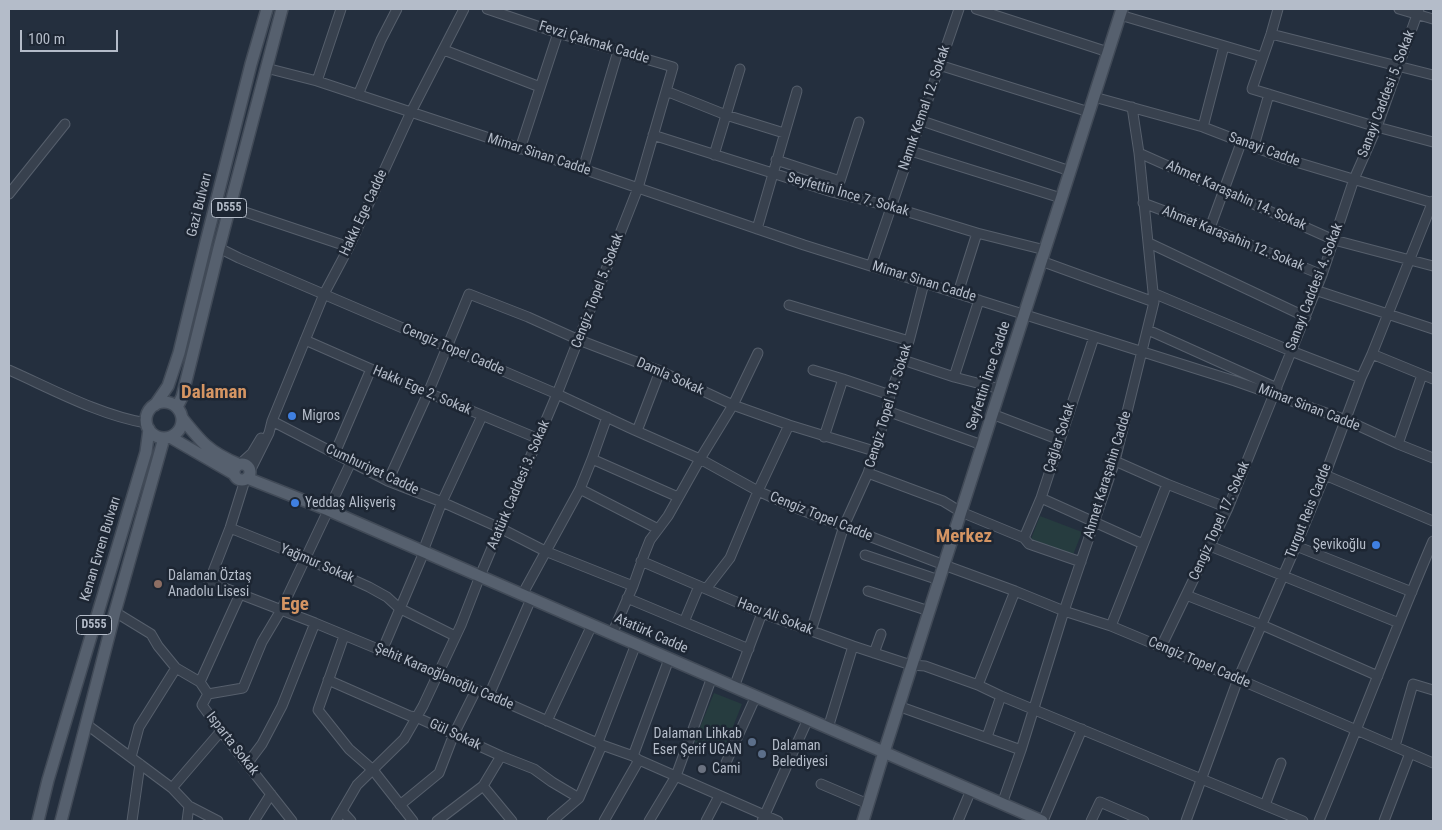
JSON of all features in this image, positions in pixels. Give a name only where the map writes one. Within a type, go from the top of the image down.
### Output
[{"type":"main road","name":"Gazi Bulvarı","points":[[155,405],[168,386],[179,353],[251,64],[267,9]]},
{"type":"main road","name":"Gazi Bulvarı","points":[[177,407],[182,396],[282,9]]},
{"type":"main road","name":"Seyfettin İnce Cadde","points":[[863,821],[898,706],[1121,12]]},
{"type":"main road","points":[[160,402],[166,402],[177,407],[182,418],[201,442],[217,455],[238,467],[167,438],[158,437],[147,426],[148,412],[160,402]]},
{"type":"main road","points":[[167,438],[175,435],[179,430],[182,418]]},
{"type":"main road","name":"Kenan Evren Bulvarı","points":[[38,821],[48,780],[146,452],[147,426]]},
{"type":"main road","name":"D555","points":[[61,821],[115,612],[167,438]]},
{"type":"main road","name":"Atatürk Cadde","points":[[238,467],[235,476],[239,480],[247,476],[328,510],[1042,821]]},
{"type":"street","points":[[316,81],[341,9]]},
{"type":"street","points":[[358,95],[381,40],[397,9]]},
{"type":"street","name":"Hakkı Ege Cadde","points":[[209,582],[230,528],[247,476],[269,433],[272,421],[324,294],[349,247],[412,112],[464,9]]},
{"type":"street","name":"Fevzi Çakmak Cadde","points":[[487,9],[558,33],[674,67]]},
{"type":"street","name":"Namık Kemal 12. Sokak","points":[[871,266],[959,9]]},
{"type":"street","points":[[976,9],[1108,52]]},
{"type":"street","points":[[1278,9],[1252,89],[1433,142]]},
{"type":"street","points":[[1400,9],[1418,12],[1433,19]]},
{"type":"street","points":[[1121,12],[1262,57]]},
{"type":"street","name":"Sanayi Caddesi 5. Sokak","points":[[1354,179],[1377,127],[1418,12]]},
{"type":"street","points":[[520,149],[558,33]]},
{"type":"street","points":[[1271,34],[1433,75]]},
{"type":"street","points":[[1202,127],[1224,46]]},
{"type":"street","points":[[444,50],[540,87]]},
{"type":"street","points":[[583,169],[618,51]]},
{"type":"street","points":[[939,65],[1089,112]]},
{"type":"street","name":"Cengiz Topel 5. Sokak","points":[[557,394],[638,188],[674,67]]},
{"type":"street","name":"Mimar Sinan Cadde","points":[[266,68],[316,81],[412,112],[804,245],[1142,352],[1276,391],[1433,458]]},
{"type":"street","points":[[714,155],[740,69]]},
{"type":"street","points":[[666,91],[726,115],[784,134]]},
{"type":"street","points":[[757,229],[796,91]]},
{"type":"street","points":[[1254,146],[1269,94]]},
{"type":"street","name":"Sanayi Cadde","points":[[1094,97],[1202,127],[1286,160],[1433,202]]},
{"type":"street","name":"Ahmet Karaşahin Cadde","points":[[1002,804],[1021,750],[1064,610],[1115,461],[1148,330],[1154,298],[1139,153],[1132,107]]},
{"type":"street","points":[[922,120],[1070,171]]},
{"type":"street","points":[[832,192],[840,180],[859,122]]},
{"type":"street","points":[[9,194],[65,124]]},
{"type":"street","name":"Seyfettin İnce 7. Sokak","points":[[653,135],[832,192],[892,207],[977,233],[1043,256],[1361,378]]},
{"type":"street","points":[[1210,228],[1241,143]]},
{"type":"street","points":[[911,152],[1061,198]]},
{"type":"street","name":"Ahmet Karaşahin 14. Sokak","points":[[1139,153],[1334,240],[1433,266]]},
{"type":"street","points":[[776,160],[840,180]]},
{"type":"street","name":"Sanayi Caddesi 4. Sokak","points":[[1276,391],[1322,275],[1354,179]]},
{"type":"street","name":"Turgut Reis Cadde","points":[[1186,821],[1238,679],[1296,546],[1361,378],[1433,202]]},
{"type":"street","name":"Ahmet Karaşahin 12. Sokak","points":[[1143,203],[1210,228],[1322,275]]},
{"type":"street","points":[[230,206],[349,247]]},
{"type":"street","points":[[958,293],[977,233]]},
{"type":"street","points":[[1149,243],[1306,317]]},
{"type":"street","name":"Cengiz Topel Cadde","points":[[219,248],[557,394],[700,459],[758,491],[791,506],[944,565],[1111,626],[1433,763]]},
{"type":"street","name":"Cengiz Topel 13. Sokak","points":[[811,631],[844,526],[868,473],[890,395],[909,341],[924,283]]},
{"type":"street","points":[[1315,290],[1433,329]]},
{"type":"street","name":"Damla Sokak","points":[[447,347],[469,294],[660,372],[733,406],[824,437],[874,451]]},
{"type":"street","points":[[954,377],[979,300]]},
{"type":"street","points":[[789,305],[909,341]]},
{"type":"street","points":[[1148,330],[1276,391]]},
{"type":"street","name":"Çağlar Sokak","points":[[1024,538],[1040,498],[1094,336]]},
{"type":"street","name":"Hakkı Ege 2. Sokak","points":[[305,340],[539,439]]},
{"type":"street","points":[[388,480],[447,347]]},
{"type":"street","points":[[612,634],[650,540],[668,516],[733,406],[758,354]]},
{"type":"street","points":[[1372,354],[1433,379]]},
{"type":"street","points":[[903,360],[954,377],[1000,389]]},
{"type":"street","points":[[335,453],[371,369]]},
{"type":"street","points":[[9,370],[108,413],[147,426]]},
{"type":"street","points":[[813,370],[890,395]]},
{"type":"street","points":[[637,432],[660,372]]},
{"type":"street","points":[[1398,444],[1422,375]]},
{"type":"street","points":[[824,437],[843,379]]},
{"type":"street","name":"Cengiz Topel 17. Sokak","points":[[1162,647],[1228,508],[1276,391]]},
{"type":"street","name":"Atatürk Caddesi 3. Sokak","points":[[336,821],[352,792],[404,739],[423,706],[455,636],[557,394]]},
{"type":"street","points":[[887,411],[982,445]]},
{"type":"street","points":[[992,414],[1060,440]]},
{"type":"street","points":[[382,651],[442,502],[482,416]]},
{"type":"street","points":[[489,695],[545,551],[580,489],[607,417]]},
{"type":"street","name":"Hakkı Ege Cadde","points":[[238,467],[252,453],[272,421]]},
{"type":"street","name":"Cumhuriyet Cadde","points":[[272,421],[388,480],[500,528],[545,551],[633,586]]},
{"type":"street","points":[[684,622],[703,588],[730,558],[758,491],[789,425]]},
{"type":"street","points":[[592,459],[678,498]]},
{"type":"street","points":[[1115,461],[1228,508]]},
{"type":"street","points":[[208,694],[243,688],[262,642],[281,610],[350,462]]},
{"type":"street","points":[[868,473],[943,501],[961,512],[1024,538],[1029,544],[1081,562]]},
{"type":"street","points":[[1325,475],[1433,521]]},
{"type":"street","points":[[1111,626],[1167,484]]},
{"type":"street","points":[[580,489],[658,529]]},
{"type":"street","points":[[1040,498],[1144,544]]},
{"type":"street","name":"Yağmur Sokak","points":[[230,528],[305,558],[368,587],[387,597],[399,608],[455,636]]},
{"type":"street","points":[[1319,821],[1358,730],[1433,541]]},
{"type":"street","points":[[1210,546],[1400,623]]},
{"type":"street","points":[[1296,546],[1412,592]]},
{"type":"street","points":[[866,555],[939,580]]},
{"type":"street","name":"Hacı Ali Sokak","points":[[641,561],[762,613],[853,646],[912,665],[925,666],[978,685],[1303,821]]},
{"type":"street","name":"Şehit Karaoğlanoğlu Cadde","points":[[209,582],[315,623],[489,695],[636,758],[763,818],[778,821]]},
{"type":"street","points":[[868,591],[929,612]]},
{"type":"street","points":[[978,685],[1015,591]]},
{"type":"street","points":[[200,682],[240,594]]},
{"type":"street","points":[[1186,595],[1262,625],[1378,676]]},
{"type":"street","points":[[628,598],[749,649]]},
{"type":"street","name":"Isparta Sokak","points":[[115,612],[151,634],[176,668],[200,682],[208,694],[202,705],[292,821]]},
{"type":"street","points":[[734,687],[762,613]]},
{"type":"street","points":[[247,764],[262,744],[282,706],[315,623]]},
{"type":"street","points":[[548,721],[592,625]]},
{"type":"street","points":[[874,653],[881,634]]},
{"type":"street","points":[[344,636],[318,710],[349,749],[373,770],[413,821]]},
{"type":"street","points":[[552,821],[579,798],[636,644]]},
{"type":"street","points":[[828,728],[853,646]]},
{"type":"street","points":[[604,821],[636,758],[669,659]]},
{"type":"street","points":[[131,757],[139,727],[176,668]]},
{"type":"street","points":[[649,821],[676,776],[712,677]]},
{"type":"street","name":"Gül Sokak","points":[[328,680],[534,769],[579,798]]},
{"type":"street","points":[[1395,746],[1413,684],[1433,690]]},
{"type":"street","points":[[400,805],[439,773],[454,734],[476,690]]},
{"type":"street","points":[[724,767],[756,696]]},
{"type":"street","points":[[987,737],[1001,696]]},
{"type":"street","points":[[898,706],[1021,750]]},
{"type":"street","points":[[763,818],[808,719]]},
{"type":"street","points":[[86,724],[172,788],[189,806],[218,821]]},
{"type":"street","points":[[1042,821],[1082,729]]},
{"type":"street","points":[[172,788],[221,731]]},
{"type":"street","points":[[1384,821],[1410,753]]},
{"type":"street","points":[[437,821],[483,786],[502,756]]},
{"type":"street","points":[[1265,805],[1281,763]]},
{"type":"street","points":[[132,821],[140,764]]},
{"type":"street","points":[[821,784],[868,804]]},
{"type":"street","points":[[483,786],[512,821]]},
{"type":"street","points":[[958,821],[971,790]]},
{"type":"street","points":[[254,821],[271,794]]},
{"type":"street","points":[[706,821],[719,796]]},
{"type":"street","points":[[1091,821],[1100,802],[1144,821]]},
{"type":"street","points":[[187,821],[189,806]]},
{"type":"street","points":[[342,811],[351,821]]},
{"type":"green space","points":[[1040,516],[1082,532],[1073,555],[1031,539]]},
{"type":"green space","points":[[714,693],[742,704],[723,752],[694,742]]},
{"type":"place","name":"Migros","points":[[292,416]]},
{"type":"place","name":"Yeddaş Alişveriş","points":[[295,503]]},
{"type":"place","name":"Şevikoğlu","points":[[1376,545]]},
{"type":"place","name":"Dalaman Öztaş Anadolu Lisesi","points":[[158,584]]},
{"type":"place","name":"Dalaman Lihkab Eser Şerif UGAN","points":[[752,742]]},
{"type":"place","name":"Dalaman Belediyesi","points":[[762,754]]},
{"type":"place","name":"Cami","points":[[702,769]]},
{"type":"district","name":"Dalaman","points":[[214,393]]},
{"type":"district","name":"Merkez","points":[[964,537]]},
{"type":"district","name":"Ege","points":[[295,605]]}]
